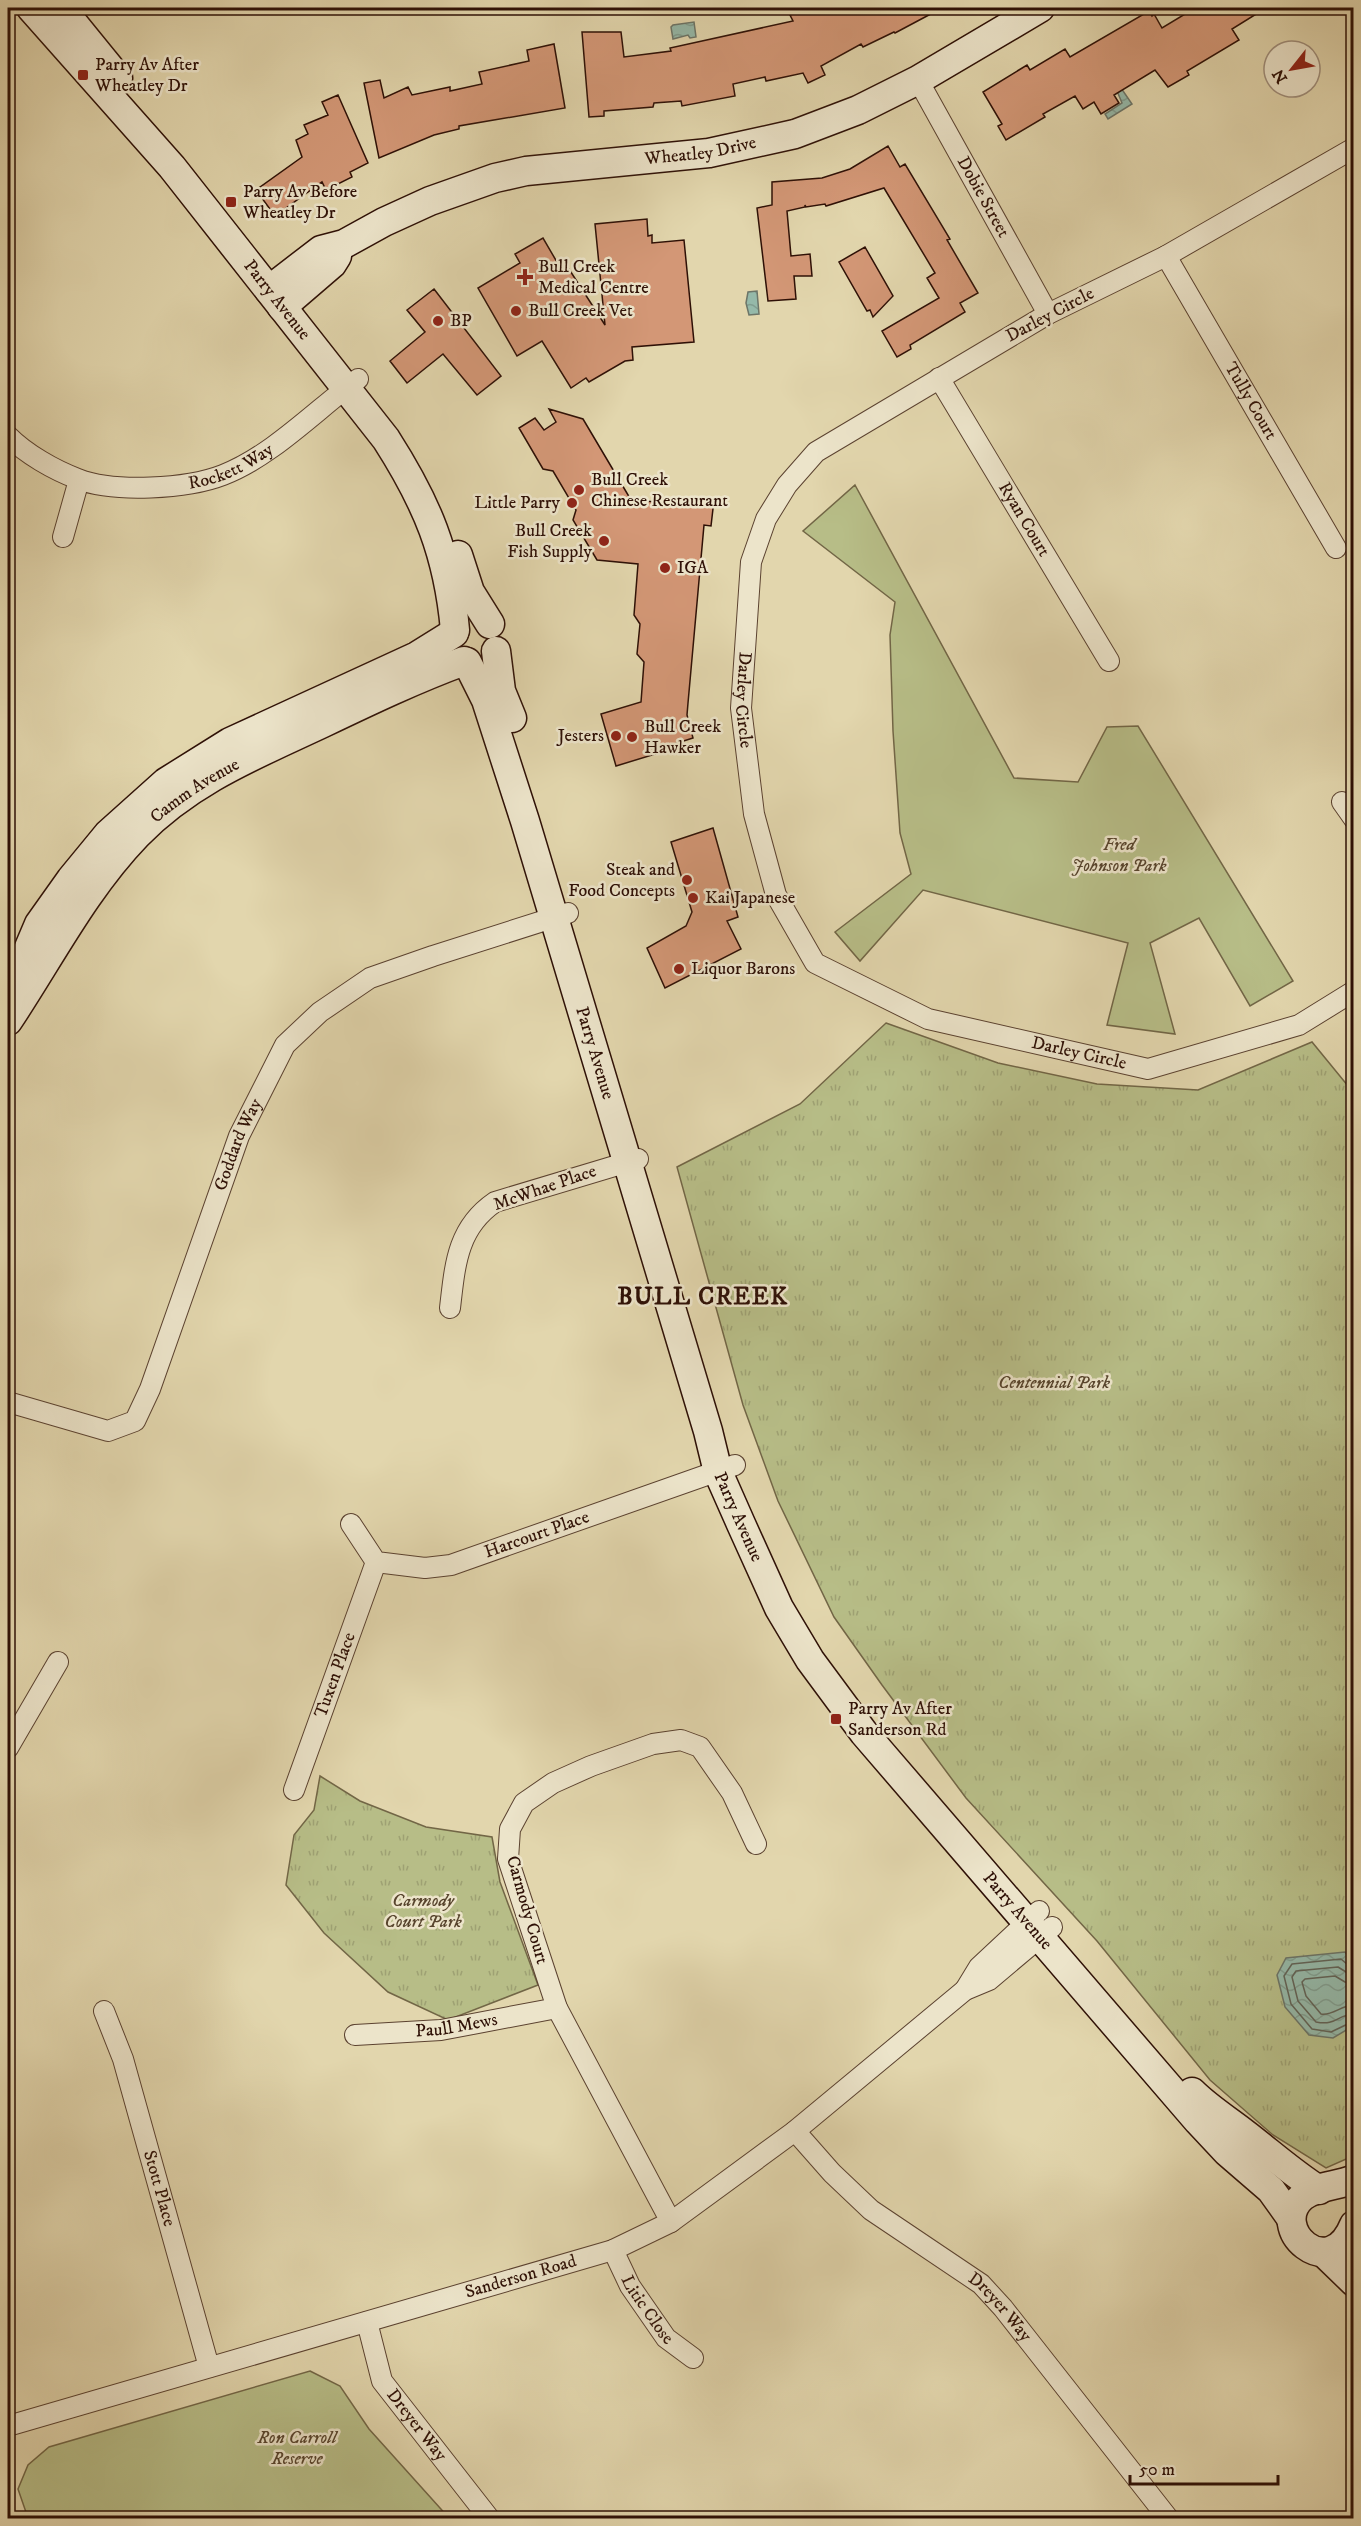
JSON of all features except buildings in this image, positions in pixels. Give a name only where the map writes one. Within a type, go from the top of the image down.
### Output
[{"type":"main road","name":"Parry Avenue","points":[[31,8],[281,294]]},
{"type":"main road","name":"Parry Avenue","points":[[61,8],[281,294],[412,456],[444,507],[465,580],[493,638],[501,692],[522,746],[561,916]]},
{"type":"main road","name":"Wheatley Drive","points":[[281,294],[321,250],[344,244],[430,201],[495,178],[526,171],[709,153],[795,134],[858,110],[918,80],[1033,9]]},
{"type":"main road","name":"Parry Avenue","points":[[352,383],[402,464],[430,516],[445,562],[454,632]]},
{"type":"main road","points":[[473,618],[483,620],[493,638],[486,661],[476,664],[465,662],[454,649],[454,632],[461,623],[473,618]]},
{"type":"main road","name":"Camm Avenue","points":[[8,986],[22,964],[39,924],[71,879],[108,834],[166,783],[230,742],[417,656],[454,632]]},
{"type":"main road","name":"Parry Avenue","points":[[465,662],[486,700],[561,916],[633,1160],[669,1262],[726,1469],[809,1628],[829,1660],[890,1740],[1198,2121],[1227,2152],[1271,2190],[1291,2218],[1298,2239],[1306,2247],[1323,2252],[1353,2282]]},
{"type":"main road","name":"Camm Avenue","points":[[8,1020],[74,914],[137,835],[177,801],[218,772],[417,680],[465,662]]},
{"type":"main road","name":"Parry Avenue","points":[[1039,1925],[1207,2107],[1242,2131],[1293,2173],[1344,2198],[1353,2226],[1347,2241],[1338,2248],[1323,2252]]},
{"type":"main road","points":[[1291,2218],[1294,2207],[1311,2191],[1353,2179]]},
{"type":"street","name":"Dobie Street","points":[[918,80],[1048,314]]},
{"type":"street","name":"Darley Circle","points":[[1353,148],[1166,256],[1048,314],[816,452],[787,485],[766,519],[751,561],[741,708],[754,814],[776,895],[815,963],[928,1019],[1148,1069],[1299,1025],[1353,991]]},
{"type":"street","name":"Tully Court","points":[[1166,256],[1336,548]]},
{"type":"street","name":"Ryan Court","points":[[939,378],[1109,661]]},
{"type":"street","name":"Rockett Way","points":[[8,436],[43,462],[79,480],[113,486],[184,485],[223,475],[260,455],[352,383]]},
{"type":"street","points":[[63,537],[79,480]]},
{"type":"street","points":[[1342,802],[1353,819]]},
{"type":"street","name":"Goddard Way","points":[[8,1402],[108,1431],[135,1420],[150,1389],[239,1136],[285,1046],[320,1012],[370,978],[561,916]]},
{"type":"street","name":"McWhae Place","points":[[450,1308],[456,1257],[470,1226],[480,1212],[495,1202],[633,1160]]},
{"type":"street","name":"Harcourt Place","points":[[376,1562],[425,1568],[451,1565],[726,1469]]},
{"type":"street","points":[[351,1524],[376,1562]]},
{"type":"street","name":"Tuxen Place","points":[[294,1790],[376,1562]]},
{"type":"street","points":[[8,1748],[58,1662]]},
{"type":"street","name":"Carmody Court","points":[[671,2222],[556,2008],[508,1859],[510,1829],[524,1803],[553,1783],[591,1766],[652,1744],[681,1740],[700,1747],[732,1793],[756,1844]]},
{"type":"street","name":"Sanderson Road","points":[[8,2426],[612,2250],[671,2222],[795,2131],[965,1990],[989,1980],[1039,1925]]},
{"type":"street","name":"Paull Mews","points":[[355,2034],[441,2030],[556,2008]]},
{"type":"street","name":"Stott Place","points":[[104,2011],[123,2060],[209,2367]]},
{"type":"street","name":"Dreyer Way","points":[[795,2131],[832,2173],[871,2210],[981,2284],[1004,2308],[1168,2518]]},
{"type":"street","name":"Litic Close","points":[[612,2250],[630,2286],[666,2338],[693,2358]]},
{"type":"street","name":"Dreyer Way","points":[[367,2322],[382,2381],[489,2518]]},
{"type":"green space","name":"Fred Johnson Park","points":[[855,485],[1014,778],[1078,782],[1107,727],[1138,726],[1293,981],[1250,1006],[1199,918],[1150,943],[1175,1034],[1107,1025],[1128,943],[923,890],[860,961],[835,932],[911,874],[900,833],[893,731],[890,635],[895,602],[803,531]]},
{"type":"green space","name":"Centennial Park","points":[[886,1023],[998,1063],[1097,1084],[1198,1090],[1312,1042],[1353,1092],[1353,2156],[1326,2168],[1273,2135],[1210,2080],[1097,1941],[966,1798],[834,1617],[778,1501],[743,1405],[677,1167],[800,1104]]},
{"type":"green space","name":"Carmody Court Park","points":[[320,1776],[360,1801],[426,1827],[492,1837],[500,1882],[538,1985],[448,2020],[388,1992],[324,1933],[286,1885],[294,1835],[314,1810]]},
{"type":"green space","name":"Ron Carroll Reserve","points":[[310,2371],[340,2386],[369,2429],[449,2518],[28,2518],[18,2489],[28,2465],[49,2447]]},
{"type":"water","points":[[694,22],[696,37],[690,38],[688,35],[673,39],[671,27],[673,25]]},
{"type":"water","points":[[1121,88],[1132,104],[1108,119],[1105,114],[1122,103],[1117,91]]},
{"type":"water","points":[[757,291],[759,314],[749,315],[746,303],[748,292]]},
{"type":"water","points":[[1345,1952],[1353,1963],[1353,2026],[1333,2038],[1309,2035],[1285,2007],[1277,1975],[1286,1958]]},
{"type":"place","name":"Parry Av After Wheatley Dr","points":[[83,75]]},
{"type":"place","name":"Parry Av Before Wheatley Dr","points":[[231,202]]},
{"type":"place","name":"Bull Creek Medical Centre","points":[[525,277]]},
{"type":"place","name":"Bull Creek Vet","points":[[516,311]]},
{"type":"place","name":"BP","points":[[438,321]]},
{"type":"place","name":"Bull Creek Chinese Restaurant","points":[[579,490]]},
{"type":"place","name":"Little Parry","points":[[572,503]]},
{"type":"place","name":"Bull Creek Fish Supply","points":[[604,541]]},
{"type":"place","name":"IGA","points":[[665,568]]},
{"type":"place","name":"Jesters","points":[[616,736]]},
{"type":"place","name":"Bull Creek Hawker","points":[[632,737]]},
{"type":"place","name":"Steak and Food Concepts","points":[[687,880]]},
{"type":"place","name":"Kai Japanese","points":[[693,898]]},
{"type":"place","name":"Liquor Barons","points":[[679,969]]},
{"type":"place","name":"Parry Av After Sanderson Rd","points":[[836,1719]]},
{"type":"district","name":"BULL CREEK","points":[[703,1297]]}]
